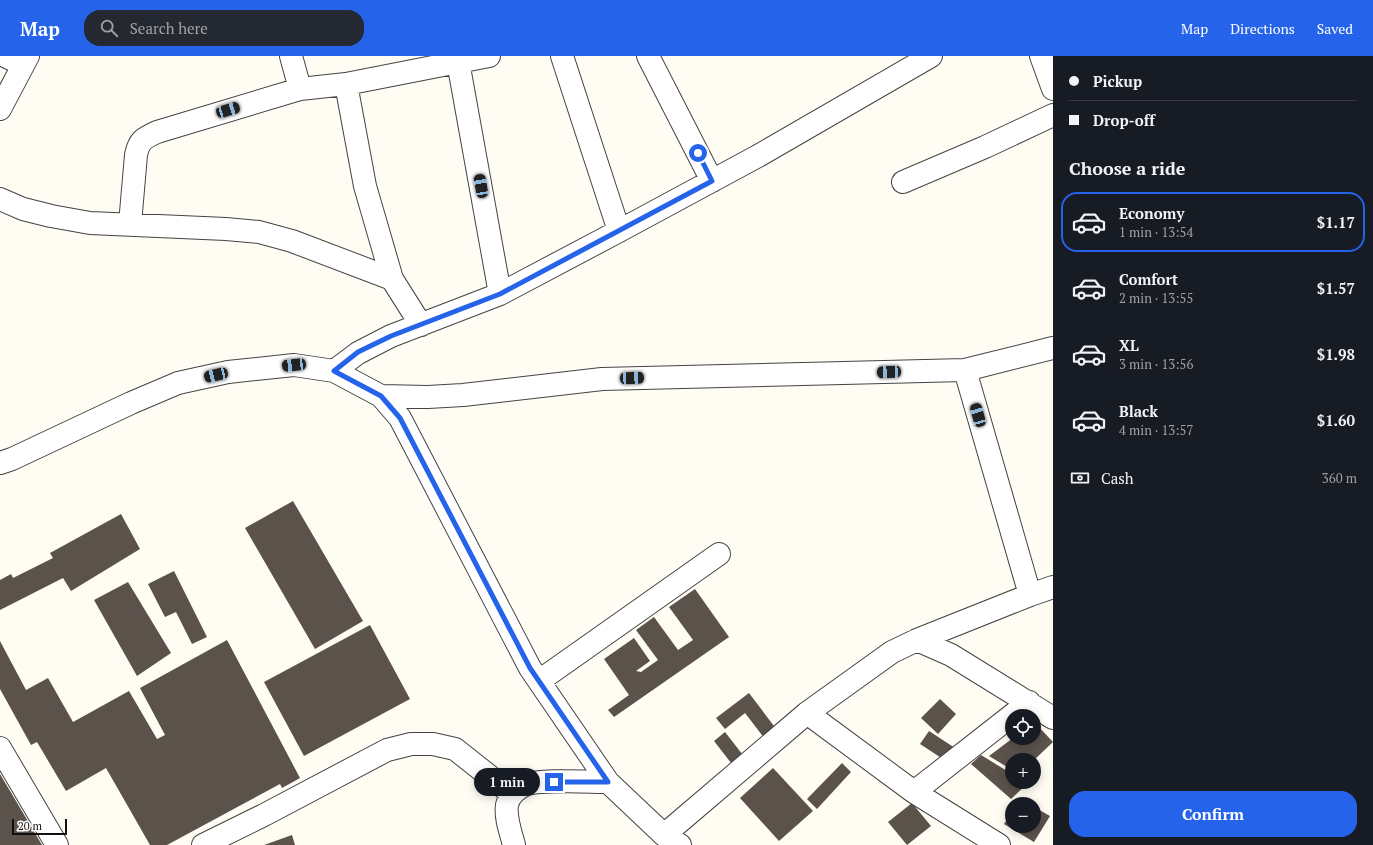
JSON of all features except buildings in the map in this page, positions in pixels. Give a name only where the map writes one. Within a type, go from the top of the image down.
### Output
[{"type":"street","points":[[291,56],[300,89]]},
{"type":"street","points":[[130,224],[136,155],[138,145],[147,136],[300,89],[346,84],[458,59],[489,56]]},
{"type":"street","points":[[562,56],[619,231]]},
{"type":"street","points":[[648,56],[712,181]]},
{"type":"street","points":[[334,371],[358,352],[391,336],[500,294],[758,156],[931,56]]},
{"type":"street","points":[[1041,56],[1053,90]]},
{"type":"street","points":[[0,109],[19,59]]},
{"type":"street","points":[[458,59],[500,294]]},
{"type":"street","points":[[346,84],[365,186],[392,279],[421,325]]},
{"type":"street","points":[[903,182],[985,147],[1053,115]]},
{"type":"street","points":[[0,199],[23,208],[51,216],[90,222],[259,232],[292,241],[392,279]]},
{"type":"street","points":[[381,396],[428,397],[463,395],[602,379],[965,370],[1053,348]]},
{"type":"street","points":[[0,463],[178,383],[228,372],[294,365],[334,371],[381,396],[400,418],[530,668],[608,782],[672,840],[807,713],[892,652],[918,640],[1053,587]]},
{"type":"street","points":[[965,370],[1030,595]]},
{"type":"street","points":[[539,681],[719,554]]},
{"type":"street","points":[[918,640],[951,654],[1053,718]]},
{"type":"street","points":[[914,792],[1029,702]]},
{"type":"street","points":[[807,713],[914,792],[999,845]]},
{"type":"street","points":[[203,845],[264,815],[387,750],[412,744],[433,744],[455,749],[512,794]]},
{"type":"street","points":[[0,748],[57,845]]},
{"type":"street","points":[[514,845],[508,819],[507,806],[512,794],[525,785],[540,782],[608,782]]},
{"type":"route","points":[[554,782],[608,782],[530,668],[400,418],[381,396],[334,371],[358,352],[391,336],[500,294],[712,181],[698,153]]}]
